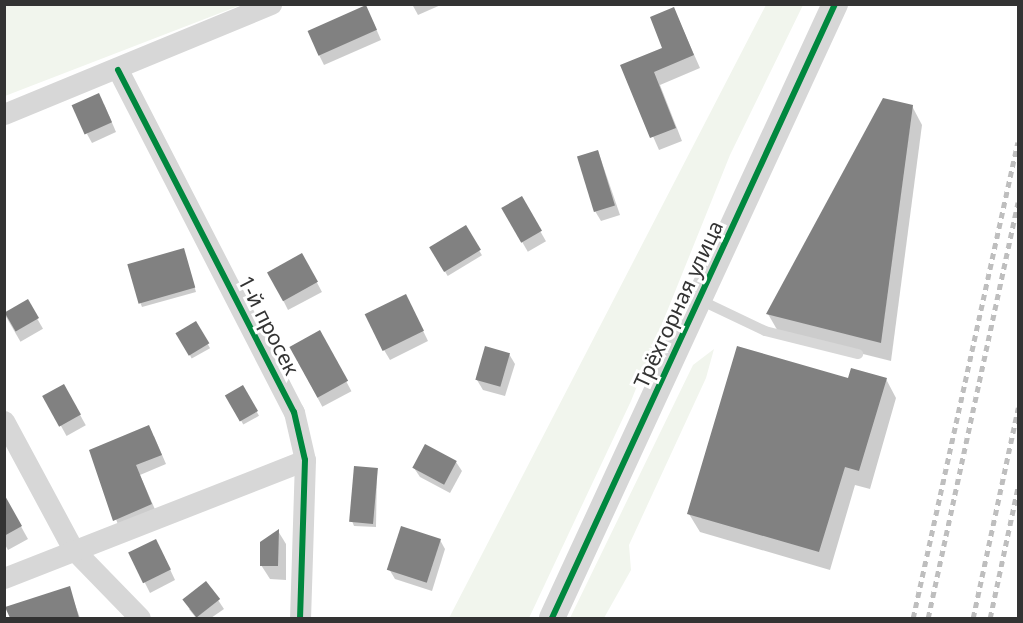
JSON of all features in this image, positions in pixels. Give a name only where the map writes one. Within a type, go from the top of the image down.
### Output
[{"type":"street","points":[[4,114],[118,70],[271,4]]},
{"type":"street","name":"Трёхгорная улица","points":[[552,618],[835,4]]},
{"type":"street","name":"1-й просек","points":[[118,70],[280,382],[305,460],[300,618]]},
{"type":"street","points":[[4,421],[73,549],[140,618]]},
{"type":"street","points":[[4,578],[73,549],[305,460]]},
{"type":"lane","points":[[698,299],[765,331],[858,354]]},
{"type":"shaded area","points":[[5,4],[241,4],[241,5],[5,96]]},
{"type":"shaded area","points":[[766,5],[803,5],[730,155],[631,401],[529,618],[449,618]]},
{"type":"shaded area","points":[[714,349],[706,378],[629,545],[631,570],[604,618],[570,618],[693,365]]},
{"type":"building","points":[[366,5],[377,30],[319,56],[308,31]]},
{"type":"building","points":[[674,7],[694,55],[654,72],[676,128],[650,138],[620,65],[662,48],[650,17]]},
{"type":"building","points":[[99,93],[112,122],[85,134],[72,105]]},
{"type":"building","points":[[883,98],[913,105],[881,343],[766,314]]},
{"type":"building","points":[[598,150],[615,205],[594,212],[577,156]]},
{"type":"building","points":[[522,196],[542,231],[521,243],[501,208]]},
{"type":"building","points":[[466,225],[481,250],[444,272],[429,247]]},
{"type":"building","points":[[184,248],[195,287],[139,304],[127,264]]},
{"type":"building","points":[[302,253],[318,282],[283,301],[267,272]]},
{"type":"building","points":[[406,294],[424,331],[383,351],[365,314]]},
{"type":"building","points":[[28,299],[39,318],[16,332],[5,312]]},
{"type":"building","points":[[196,321],[209,343],[189,356],[175,333]]},
{"type":"building","points":[[320,330],[348,381],[318,398],[289,347]]},
{"type":"building","points":[[485,346],[510,353],[500,387],[475,380]]},
{"type":"building","points":[[737,346],[848,378],[851,368],[887,378],[859,471],[845,467],[819,552],[687,514]]},
{"type":"building","points":[[64,384],[81,415],[59,427],[42,396]]},
{"type":"building","points":[[243,385],[258,411],[240,421],[225,396]]},
{"type":"building","points":[[149,425],[162,455],[136,465],[152,504],[113,521],[89,450]]},
{"type":"building","points":[[425,444],[457,461],[444,485],[412,468]]},
{"type":"building","points":[[354,466],[378,468],[373,524],[349,522]]},
{"type":"building","points":[[4,494],[22,526],[4,536]]},
{"type":"building","points":[[401,526],[441,539],[427,583],[387,570]]},
{"type":"building","points":[[279,529],[278,566],[260,566],[260,542]]},
{"type":"building","points":[[156,539],[171,570],[143,583],[128,553]]},
{"type":"building","points":[[206,581],[220,599],[197,618],[182,599]]},
{"type":"building","points":[[70,586],[79,618],[10,618],[5,607]]},
{"type":"railway","points":[[913,618],[1018,142]]},
{"type":"railway","points":[[928,618],[1018,203]]},
{"type":"railway","points":[[973,618],[1018,408]]},
{"type":"railway","points":[[990,618],[1018,486]]},
{"type":"cycle path","points":[[552,618],[835,4]]},
{"type":"cycle path","points":[[118,70],[294,412],[305,460],[300,618]]}]
